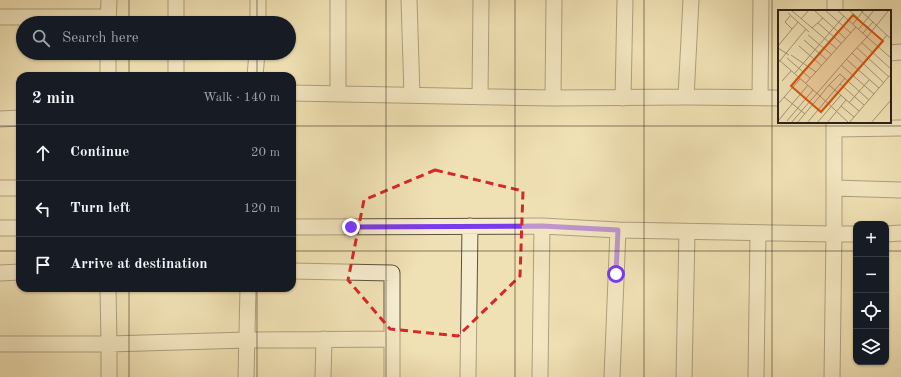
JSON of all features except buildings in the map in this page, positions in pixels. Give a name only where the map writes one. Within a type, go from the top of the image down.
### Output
[{"type":"street","points":[[108,16],[109,0]]},
{"type":"street","points":[[176,0],[176,16]]},
{"type":"street","points":[[258,0],[258,16]]},
{"type":"street","points":[[338,0],[338,94]]},
{"type":"street","points":[[409,0],[412,95]]},
{"type":"street","points":[[480,97],[481,0]]},
{"type":"street","points":[[553,98],[554,0]]},
{"type":"street","points":[[623,98],[625,0]]},
{"type":"street","points":[[686,96],[692,0]]},
{"type":"street","points":[[760,97],[761,0]]},
{"type":"street","points":[[0,17],[16,17]]},
{"type":"street","points":[[891,53],[901,52]]},
{"type":"street","points":[[108,60],[108,72]]},
{"type":"street","points":[[176,60],[176,72]]},
{"type":"street","points":[[255,72],[256,60]]},
{"type":"street","points":[[296,92],[553,98],[686,96],[778,98]]},
{"type":"street","points":[[0,119],[16,118]]},
{"type":"street","points":[[832,377],[834,126],[901,128]]},
{"type":"street","points":[[0,188],[16,188]]},
{"type":"street","points":[[834,188],[901,190]]},
{"type":"street","points":[[468,377],[470,226]]},
{"type":"street","points":[[296,227],[542,226],[687,232],[853,234]]},
{"type":"street","points":[[540,377],[542,226]]},
{"type":"street","points":[[0,228],[16,228]]},
{"type":"street","points":[[612,377],[618,230]]},
{"type":"street","points":[[684,377],[687,232]]},
{"type":"street","points":[[756,377],[758,233]]},
{"type":"street","points":[[889,234],[901,233]]},
{"type":"street","points":[[296,271],[392,273],[392,377]]},
{"type":"street","points":[[0,272],[16,272]]},
{"type":"street","points":[[108,292],[110,344],[109,377]]},
{"type":"street","points":[[246,377],[248,292]]},
{"type":"street","points":[[324,339],[324,377]]},
{"type":"street","points":[[0,344],[110,344],[247,340],[392,339]]},
{"type":"highlighted area","points":[[435,170],[523,191],[520,276],[458,336],[390,329],[348,280],[364,200]]},
{"type":"route","points":[[351,227],[542,226],[618,230],[616,274]]}]
